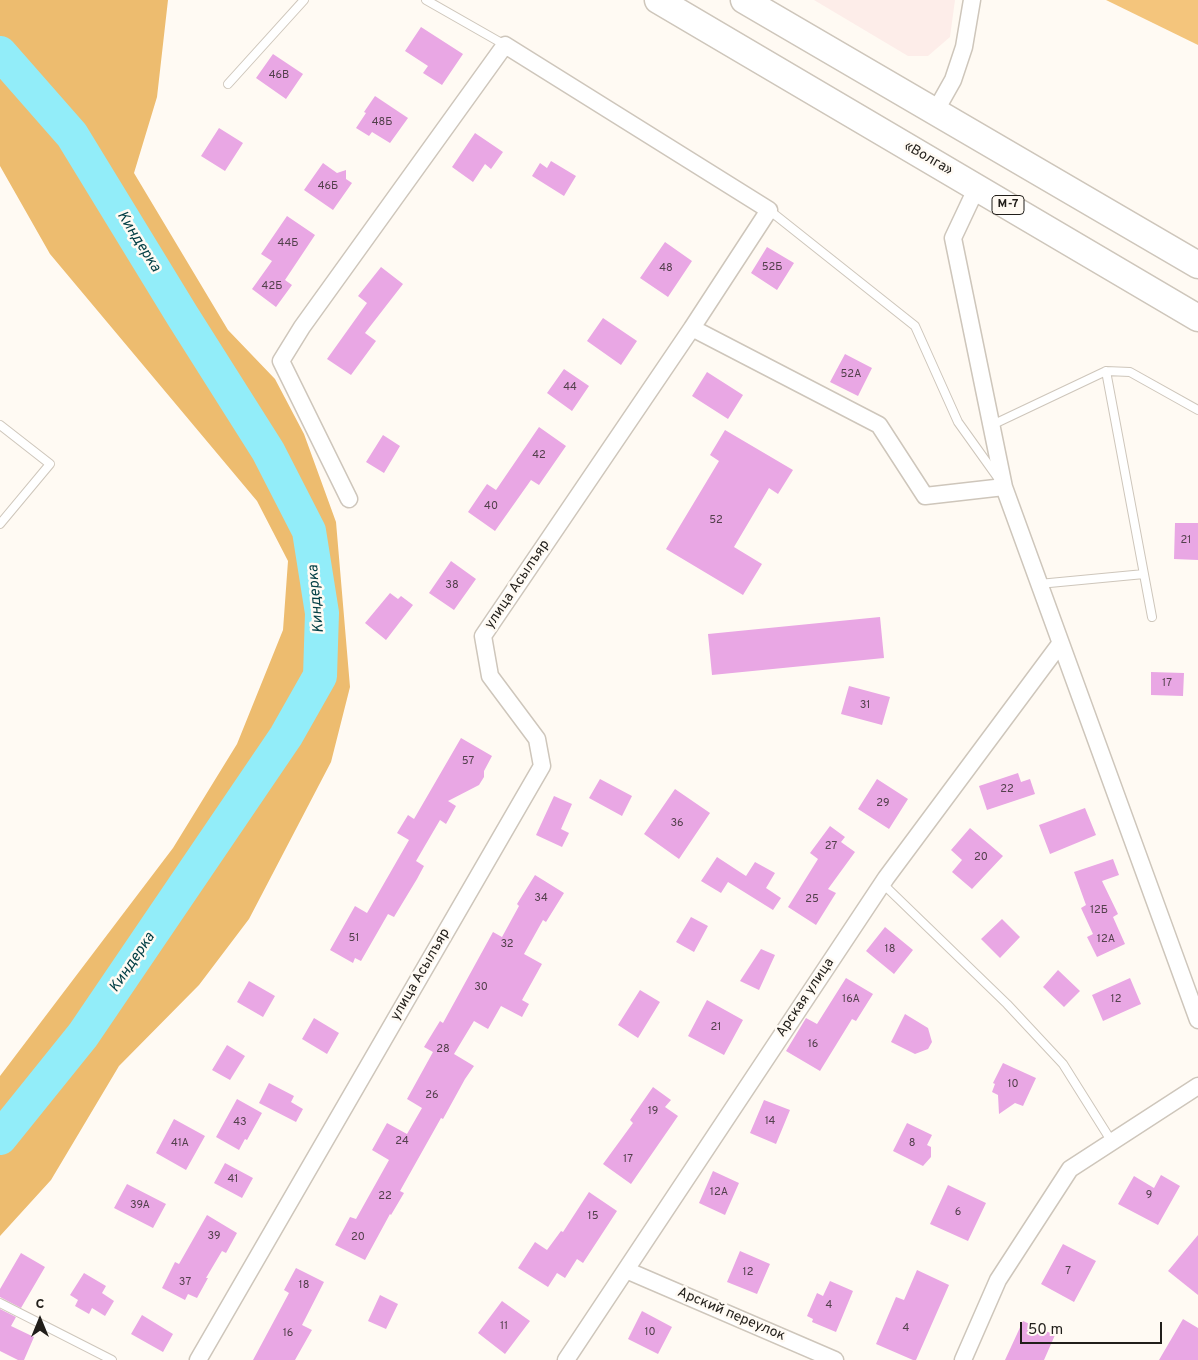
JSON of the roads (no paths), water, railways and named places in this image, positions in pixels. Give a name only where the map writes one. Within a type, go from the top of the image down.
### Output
[{"type":"highway","name":"«Волга»","points":[[658,0],[1198,318]]},
{"type":"highway","points":[[744,0],[1198,265]]},
{"type":"street","points":[[936,112],[953,80],[964,47],[972,0]]},
{"type":"street","points":[[349,499],[281,361],[302,327],[505,45],[769,210]]},
{"type":"street","points":[[977,187],[953,238],[1004,486],[1198,1020]]},
{"type":"street","name":"улица Асылъяр","points":[[198,1360],[542,766],[537,738],[490,676],[483,636],[692,328],[769,210]]},
{"type":"street","points":[[692,328],[879,425],[925,496],[1004,486]]},
{"type":"street","name":"Арская улица","points":[[566,1360],[882,883],[1060,644]]},
{"type":"street","points":[[963,1360],[998,1280],[1070,1169],[1198,1086]]},
{"type":"street","name":"Арский переулок","points":[[626,1270],[835,1360]]},
{"type":"lane","points":[[228,84],[304,0]]},
{"type":"lane","points":[[426,0],[505,45]]},
{"type":"lane","points":[[769,210],[915,326],[958,422],[1004,486]]},
{"type":"lane","points":[[1106,371],[1152,617]]},
{"type":"lane","points":[[992,425],[1106,371],[1130,372],[1198,410]]},
{"type":"lane","points":[[0,425],[50,464],[0,524]]},
{"type":"lane","points":[[1039,584],[1144,574]]},
{"type":"lane","points":[[882,883],[1007,1004],[1063,1064],[1112,1142]]},
{"type":"lane","points":[[0,1303],[112,1360]]},
{"type":"waterway","name":"Киндерка","points":[[0,53],[72,135],[268,451],[309,531],[322,613],[320,676],[286,736],[83,1035],[0,1138]]}]
